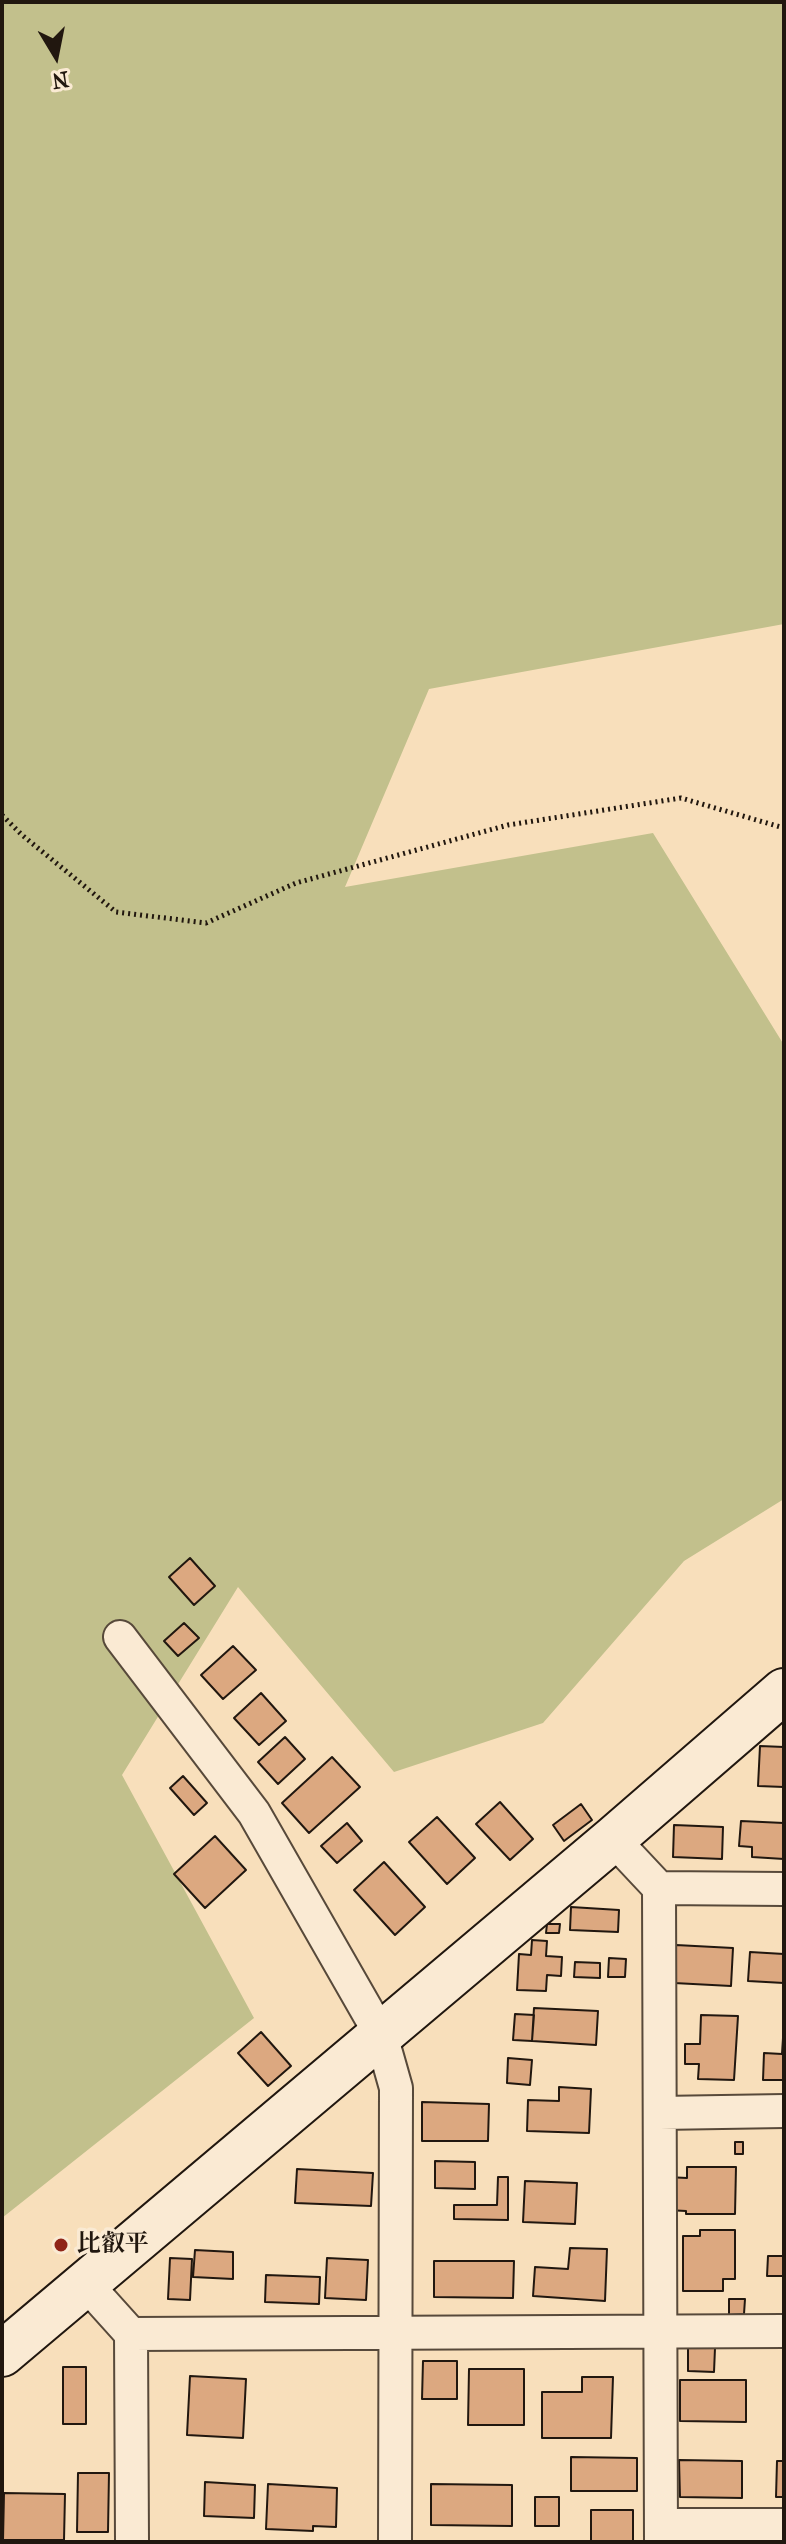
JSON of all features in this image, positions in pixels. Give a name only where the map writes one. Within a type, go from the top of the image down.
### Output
[{"type":"street","points":[[120,1637],[254,1813],[381,2035],[396,2088],[395,2542]]},
{"type":"street","points":[[2,2354],[784,1691]]},
{"type":"street","points":[[613,1839],[659,1888],[661,2534],[784,2525]]},
{"type":"street","points":[[659,1888],[784,1889]]},
{"type":"street","points":[[660,2113],[784,2111]]},
{"type":"street","points":[[86,2284],[131,2334],[132,2542]]},
{"type":"street","points":[[131,2334],[784,2331]]},
{"type":"path","points":[[2,815],[116,912],[206,923],[296,883],[508,825],[681,798],[784,828]]},
{"type":"shaded area","points":[[2,2],[784,2],[784,624],[429,689],[345,887],[653,833],[784,1045],[784,1499],[684,1561],[543,1723],[394,1772],[238,1587],[122,1775],[254,2018],[2,2218]]},
{"type":"building","points":[[190,1558],[215,1586],[194,1605],[169,1577]]},
{"type":"building","points":[[184,1623],[199,1638],[178,1656],[164,1641]]},
{"type":"building","points":[[233,1646],[256,1670],[223,1699],[201,1675]]},
{"type":"building","points":[[261,1693],[286,1721],[259,1745],[234,1718]]},
{"type":"building","points":[[285,1737],[305,1759],[278,1784],[258,1762]]},
{"type":"building","points":[[760,1746],[784,1747],[784,1787],[758,1786]]},
{"type":"building","points":[[332,1757],[360,1787],[309,1833],[282,1803]]},
{"type":"building","points":[[183,1776],[207,1803],[194,1815],[170,1788]]},
{"type":"building","points":[[500,1802],[533,1839],[510,1860],[476,1824]]},
{"type":"building","points":[[581,1804],[592,1820],[564,1841],[553,1825]]},
{"type":"building","points":[[437,1817],[475,1858],[447,1884],[409,1842]]},
{"type":"building","points":[[741,1821],[784,1823],[784,1859],[752,1857],[752,1847],[739,1846]]},
{"type":"building","points":[[347,1823],[362,1841],[337,1863],[321,1846]]},
{"type":"building","points":[[674,1825],[723,1827],[722,1859],[673,1857]]},
{"type":"building","points":[[215,1836],[246,1870],[205,1908],[174,1874]]},
{"type":"building","points":[[384,1862],[425,1907],[395,1935],[354,1890]]},
{"type":"building","points":[[571,1907],[619,1910],[618,1932],[570,1930]]},
{"type":"building","points":[[547,1924],[560,1924],[559,1933],[546,1933]]},
{"type":"building","points":[[532,1940],[547,1941],[546,1956],[562,1957],[561,1976],[547,1975],[546,1991],[517,1990],[519,1954],[531,1955]]},
{"type":"building","points":[[676,1945],[733,1948],[731,1986],[674,1983]]},
{"type":"building","points":[[750,1952],[784,1954],[784,1983],[748,1981]]},
{"type":"building","points":[[609,1958],[626,1959],[625,1977],[608,1977]]},
{"type":"building","points":[[575,1962],[600,1963],[600,1978],[574,1977]]},
{"type":"building","points":[[534,2008],[598,2011],[596,2045],[532,2041]]},
{"type":"building","points":[[515,2014],[534,2015],[532,2041],[513,2040]]},
{"type":"building","points":[[701,2015],[738,2016],[734,2080],[698,2079],[699,2064],[685,2064],[685,2044],[700,2044]]},
{"type":"building","points":[[261,2032],[291,2066],[268,2086],[238,2053]]},
{"type":"building","points":[[783,2038],[784,2080],[763,2080],[764,2053],[782,2054]]},
{"type":"building","points":[[508,2058],[532,2060],[530,2085],[507,2083]]},
{"type":"building","points":[[559,2087],[591,2089],[589,2133],[527,2131],[528,2100],[559,2101]]},
{"type":"building","points":[[422,2102],[489,2104],[488,2141],[422,2141]]},
{"type":"building","points":[[735,2142],[743,2142],[743,2154],[735,2154]]},
{"type":"building","points":[[435,2161],[475,2162],[475,2189],[435,2188]]},
{"type":"building","points":[[687,2167],[736,2167],[735,2214],[686,2214],[686,2211],[667,2210],[667,2177],[687,2178]]},
{"type":"building","points":[[297,2169],[373,2173],[371,2206],[295,2203]]},
{"type":"building","points":[[498,2177],[508,2177],[508,2220],[454,2219],[454,2205],[497,2205]]},
{"type":"building","points":[[525,2181],[577,2183],[575,2224],[523,2222]]},
{"type":"building","points":[[700,2230],[735,2230],[735,2279],[723,2279],[723,2291],[683,2291],[683,2236],[700,2236]]},
{"type":"building","points":[[570,2248],[607,2249],[605,2301],[533,2296],[535,2267],[568,2269]]},
{"type":"building","points":[[195,2250],[233,2252],[233,2279],[193,2277]]},
{"type":"building","points":[[768,2256],[784,2256],[784,2276],[767,2276]]},
{"type":"building","points":[[170,2258],[192,2259],[190,2300],[168,2299]]},
{"type":"building","points":[[327,2258],[368,2260],[366,2300],[325,2298]]},
{"type":"building","points":[[434,2261],[514,2261],[513,2298],[434,2297]]},
{"type":"building","points":[[266,2275],[320,2277],[319,2304],[265,2302]]},
{"type":"building","points":[[729,2299],[745,2299],[744,2314],[729,2315]]},
{"type":"building","points":[[688,2348],[715,2348],[714,2372],[688,2371]]},
{"type":"building","points":[[423,2361],[457,2361],[457,2399],[422,2399]]},
{"type":"building","points":[[63,2367],[86,2367],[86,2424],[63,2424]]},
{"type":"building","points":[[469,2369],[524,2369],[524,2425],[468,2425]]},
{"type":"building","points":[[190,2376],[246,2379],[243,2438],[187,2435]]},
{"type":"building","points":[[582,2377],[613,2377],[611,2438],[542,2438],[542,2392],[582,2392]]},
{"type":"building","points":[[680,2380],[746,2380],[746,2422],[680,2421]]},
{"type":"building","points":[[571,2457],[637,2458],[637,2491],[571,2491]]},
{"type":"building","points":[[679,2460],[742,2461],[742,2498],[680,2497]]},
{"type":"building","points":[[777,2461],[784,2461],[784,2497],[776,2497]]},
{"type":"building","points":[[78,2473],[109,2473],[108,2532],[77,2532]]},
{"type":"building","points":[[205,2482],[255,2485],[254,2518],[204,2516]]},
{"type":"building","points":[[268,2484],[337,2488],[336,2527],[313,2526],[313,2531],[266,2529]]},
{"type":"building","points":[[431,2484],[512,2485],[512,2526],[431,2525]]},
{"type":"building","points":[[4,2493],[65,2494],[64,2540],[3,2540]]},
{"type":"building","points":[[535,2497],[559,2497],[559,2526],[535,2526]]},
{"type":"building","points":[[591,2510],[633,2510],[633,2541],[591,2541]]},
{"type":"place","name":"比叡平","points":[[61,2245]]}]
